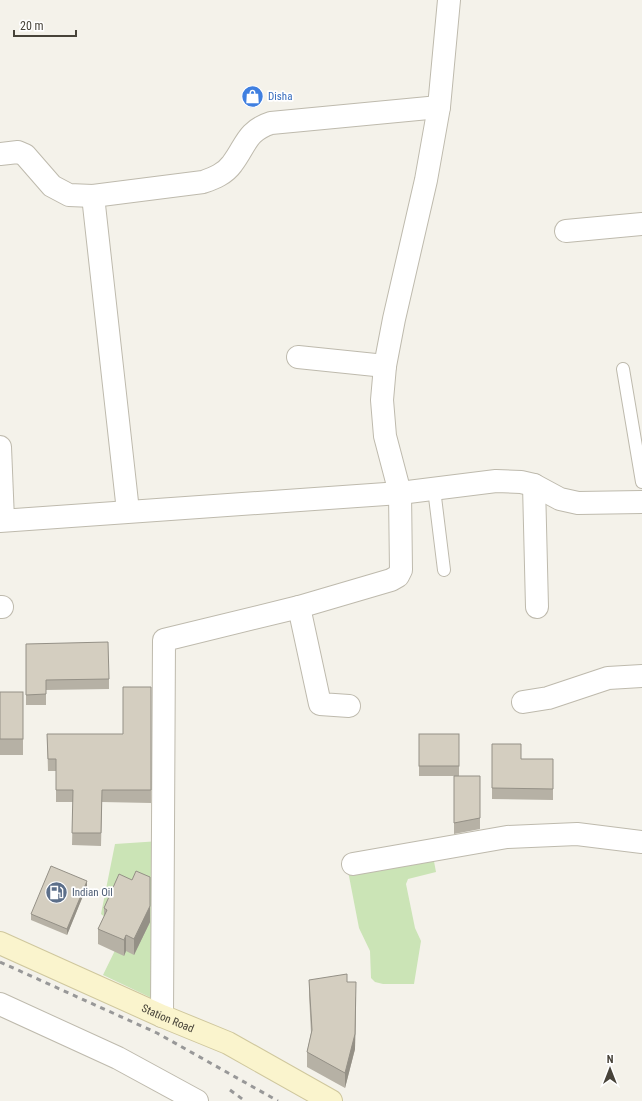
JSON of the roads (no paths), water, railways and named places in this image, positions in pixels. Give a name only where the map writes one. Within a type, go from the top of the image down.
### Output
[{"type":"street","points":[[162,1016],[164,640],[299,607],[398,576],[401,570],[400,493],[390,457],[383,417],[382,400],[385,366],[400,284],[426,180],[440,107],[449,0]]},
{"type":"street","points":[[0,154],[18,152],[25,155],[52,186],[60,191],[69,195],[93,196],[203,182],[217,177],[231,166],[251,134],[258,127],[271,123],[440,107]]},
{"type":"street","points":[[93,196],[128,511]]},
{"type":"street","points":[[566,231],[642,224]]},
{"type":"street","points":[[298,357],[385,366]]},
{"type":"street","points":[[0,447],[2,520],[400,493],[496,481],[521,482],[534,486],[560,499],[578,503],[642,502]]},
{"type":"street","points":[[534,486],[537,607]]},
{"type":"street","points":[[299,607],[320,704],[349,706]]},
{"type":"street","points":[[523,702],[548,698],[608,678],[642,676]]},
{"type":"street","points":[[353,864],[513,837],[577,834],[642,842]]},
{"type":"street","name":"Station Road","points":[[0,943],[162,1016],[228,1043],[331,1101]]},
{"type":"street","points":[[0,1004],[118,1058],[197,1101]]},
{"type":"lane","points":[[623,370],[642,482]]},
{"type":"lane","points":[[434,489],[444,570]]},
{"type":"railway","points":[[0,962],[157,1033],[278,1101]]},
{"type":"railway","points":[[230,1090],[245,1101]]},
{"type":"place","name":"Disha","points":[[252,96]]},
{"type":"place","name":"Indian Oil","points":[[57,892]]}]
